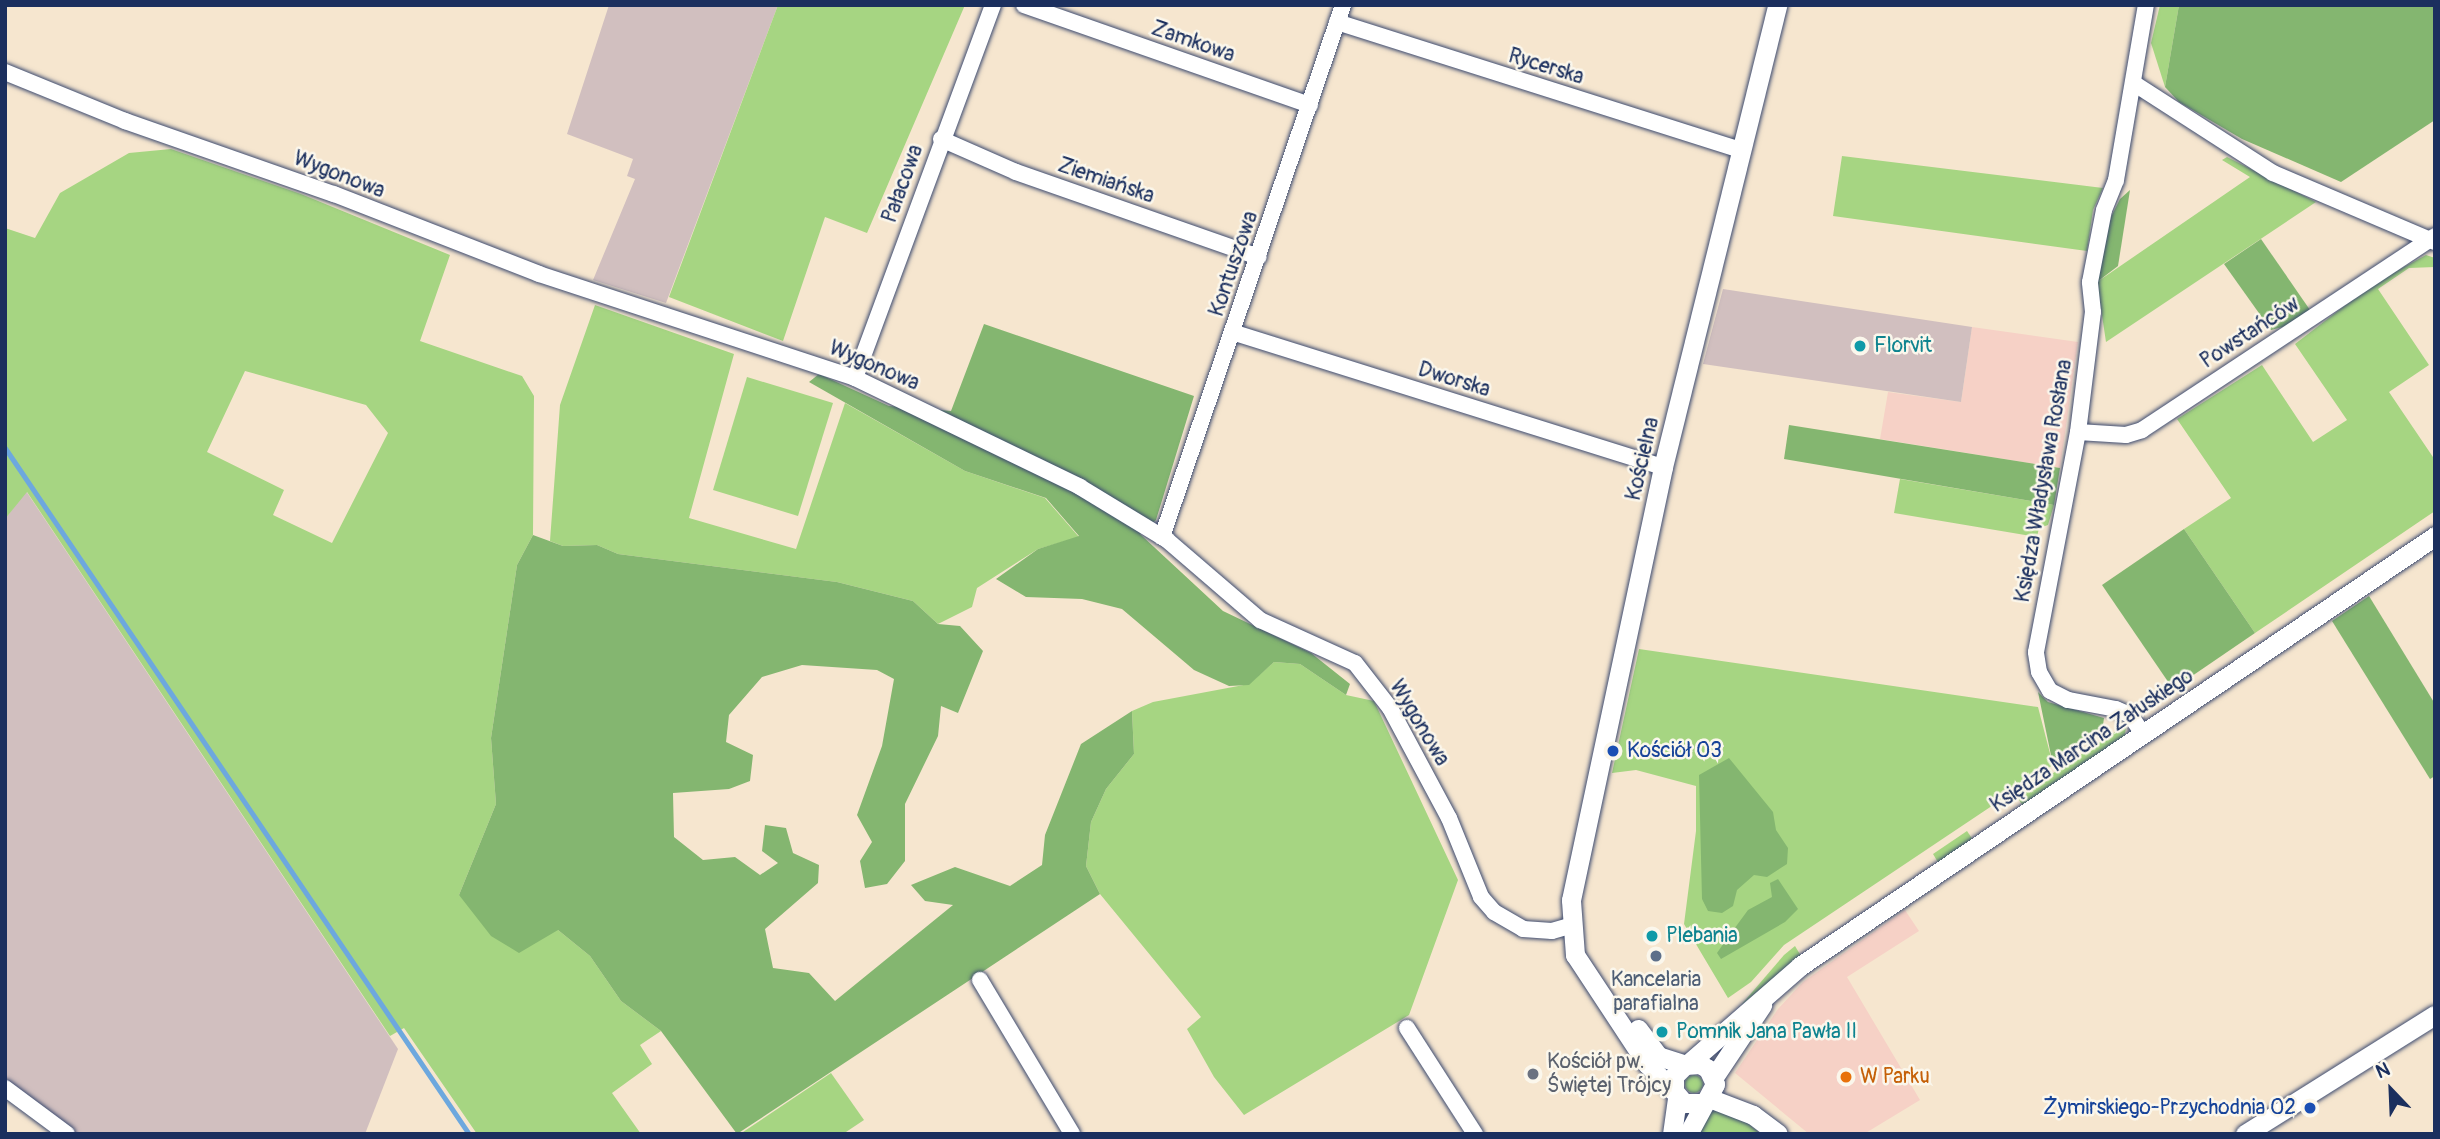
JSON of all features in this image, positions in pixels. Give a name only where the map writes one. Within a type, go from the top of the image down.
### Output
[{"type":"street","name":"Pałacowa","points":[[855,377],[941,139],[993,5]]},
{"type":"street","name":"Zamkowa","points":[[1024,5],[1310,104]]},
{"type":"street","name":"Kontuszowa","points":[[1162,537],[1343,5]]},
{"type":"street","name":"Kościelna","points":[[1675,1094],[1647,1064],[1587,976],[1561,928],[1663,467],[1777,5]]},
{"type":"street","name":"Księdza Władysława Rosłana","points":[[2143,734],[2130,715],[2050,691],[2036,663],[2049,575],[2078,432],[2092,312],[2090,282],[2135,84],[2146,5]]},
{"type":"street","name":"Rycerska","points":[[1338,22],[1741,150]]},
{"type":"street","name":"Wygonowa","points":[[5,72],[125,121],[334,194],[540,274],[855,377],[1080,487],[1162,537],[1260,620],[1355,663],[1403,732],[1449,818],[1482,897],[1511,925],[1561,928]]},
{"type":"street","points":[[2135,84],[2273,173],[2433,239]]},
{"type":"street","name":"Ziemiańska","points":[[941,139],[1016,172],[1259,257]]},
{"type":"street","name":"Powstańców","points":[[2078,432],[2126,435],[2142,430],[2433,239]]},
{"type":"street","name":"Dworska","points":[[1233,332],[1663,467]]},
{"type":"street","name":"Księdza Marcina Załuskiego","points":[[1687,1064],[1776,984],[2435,536]]},
{"type":"street","points":[[1561,928],[1658,1056],[1708,1069],[1710,1091]]},
{"type":"street","points":[[980,980],[1072,1134]]},
{"type":"street","name":"Księdza Marcina Załuskiego","points":[[1688,1134],[1710,1091],[1776,984]]},
{"type":"street","points":[[2245,1134],[2435,1015]]},
{"type":"street","points":[[1407,1028],[1475,1134]]},
{"type":"street","points":[[1672,1134],[1674,1076],[1687,1064]]},
{"type":"street","points":[[5,1088],[67,1134]]},
{"type":"street","points":[[1675,1094],[1684,1103],[1710,1091],[1741,1100],[1753,1115],[1778,1134]]},
{"type":"shaded area","points":[[609,5],[778,5],[666,303],[593,280],[635,179],[627,176],[633,159],[567,134]]},
{"type":"shaded area","points":[[1723,289],[1972,327],[1961,402],[1703,364]]},
{"type":"shaded area","points":[[1972,327],[2078,342],[2060,468],[1880,439],[1888,392],[1961,402]]},
{"type":"shaded area","points":[[26,491],[398,1049],[365,1134],[69,1134],[5,1088],[5,519]]},
{"type":"shaded area","points":[[1905,910],[1919,931],[1847,977],[1920,1100],[1864,1134],[1809,1134],[1735,1073],[1778,1009],[1803,982]]},
{"type":"green space","points":[[778,5],[965,5],[867,233],[825,217],[783,341],[669,297]]},
{"type":"green space","points":[[2160,5],[2179,5],[2165,87],[2151,43]]},
{"type":"green space","points":[[2179,5],[2435,5],[2435,120],[2341,182],[2242,139],[2179,102],[2165,87]]},
{"type":"green space","points":[[171,149],[301,194],[450,255],[420,341],[522,376],[534,396],[533,535],[517,565],[491,738],[496,804],[459,895],[558,930],[590,956],[621,1001],[661,1031],[640,1045],[652,1064],[612,1093],[641,1134],[477,1134],[404,1028],[390,1036],[27,492],[5,519],[5,228],[35,238],[60,193],[129,153]],"holes":[[[245,371],[366,405],[388,433],[332,543],[273,515],[284,490],[207,452]]]},
{"type":"green space","points":[[1842,156],[2103,188],[2093,210],[2087,251],[1833,216]]},
{"type":"green space","points":[[2227,157],[2316,202],[2106,342],[2097,282],[2250,177],[2222,160]]},
{"type":"green space","points":[[2130,190],[2118,266],[2097,282],[2111,217],[2120,199]]},
{"type":"green space","points":[[2261,239],[2310,310],[2286,326],[2271,330],[2224,264]]},
{"type":"green space","points":[[2426,255],[2435,258],[2435,267],[2409,268],[2378,289],[2429,365],[2389,392],[2435,460],[2435,511],[2255,633],[2184,529],[2231,498],[2177,419],[2262,365],[2313,442],[2347,420],[2295,344],[2373,284]]},
{"type":"green space","points":[[595,305],[734,354],[689,518],[796,549],[845,403],[965,471],[1045,498],[1079,537],[1038,549],[977,588],[972,607],[938,624],[913,601],[837,582],[618,554],[597,545],[563,546],[550,541],[560,405]]},
{"type":"green space","points":[[984,324],[1194,396],[1156,520],[1140,534],[1223,611],[1311,653],[1350,684],[1346,695],[1300,664],[1274,662],[1249,685],[1229,686],[1194,670],[1122,609],[1082,599],[1026,597],[996,579],[1038,549],[1079,536],[1046,498],[965,471],[809,382],[819,374],[889,406],[951,411]]},
{"type":"green space","points":[[747,377],[833,403],[798,516],[713,490]]},
{"type":"green space","points":[[1789,425],[2060,468],[2054,505],[1784,459]]},
{"type":"green space","points":[[1900,479],[2054,505],[2048,525],[2039,528],[2037,537],[1894,513]]},
{"type":"green space","points":[[2184,529],[2255,633],[2173,689],[2102,585]]},
{"type":"green space","points":[[533,535],[563,546],[597,545],[618,554],[837,582],[913,601],[938,624],[960,626],[983,651],[958,713],[941,706],[938,736],[905,804],[905,861],[887,884],[865,888],[860,861],[872,842],[857,815],[882,746],[894,679],[877,670],[802,665],[762,677],[729,715],[726,742],[753,755],[750,781],[729,789],[673,793],[674,837],[703,860],[735,857],[760,875],[778,863],[762,851],[765,825],[786,828],[793,853],[819,865],[818,883],[765,929],[773,968],[809,973],[835,1001],[953,905],[925,901],[911,885],[955,867],[1010,886],[1042,865],[1045,835],[1081,744],[1132,711],[1134,754],[1106,789],[1091,822],[1086,866],[1100,894],[737,1134],[661,1031],[621,1001],[590,956],[558,930],[519,953],[491,936],[459,895],[496,804],[491,738],[517,565]]},
{"type":"green space","points":[[2369,596],[2435,704],[2435,776],[2430,779],[2332,621]]},
{"type":"green space","points":[[1639,649],[2038,707],[2053,765],[1784,945],[1751,982],[1728,998],[1684,924],[1696,831],[1696,786],[1636,770],[1612,773]]},
{"type":"green space","points":[[1274,662],[1300,664],[1346,695],[1374,701],[1458,880],[1409,1015],[1244,1115],[1214,1077],[1187,1029],[1201,1017],[1100,894],[1086,866],[1091,822],[1106,789],[1134,754],[1132,711],[1153,702],[1249,684]]},
{"type":"green space","points":[[2038,692],[2048,702],[2104,718],[2102,732],[2053,765]]},
{"type":"green space","points":[[2127,724],[2124,738],[2023,806],[2017,797]]},
{"type":"green space","points":[[1729,758],[1773,812],[1776,830],[1788,848],[1787,864],[1767,877],[1754,875],[1737,890],[1733,906],[1722,913],[1708,911],[1702,899],[1699,775]]},
{"type":"green space","points":[[1967,831],[1973,840],[1939,864],[1933,854]]},
{"type":"green space","points":[[1778,879],[1798,909],[1785,922],[1721,959],[1717,953],[1726,940],[1748,910],[1772,897],[1770,883]]},
{"type":"green space","points":[[1795,946],[1801,956],[1741,1005],[1784,955]]},
{"type":"green space","points":[[831,1073],[864,1120],[843,1134],[740,1134]]},
{"type":"green space","points":[[1690,1075],[1698,1075],[1703,1084],[1701,1091],[1690,1093],[1685,1088],[1685,1080]]},
{"type":"green space","points":[[1717,1106],[1735,1113],[1761,1134],[1693,1134],[1706,1112]]},
{"type":"waterway","points":[[5,448],[469,1134]]},
{"type":"place","name":"Florvit","points":[[1860,346]]},
{"type":"place","name":"Kościół 03","points":[[1613,751]]},
{"type":"place","name":"Plebania","points":[[1652,936]]},
{"type":"place","name":"Kancelaria parafialna","points":[[1656,956]]},
{"type":"place","name":"Pomnik Jana Pawła II","points":[[1662,1032]]},
{"type":"place","name":"Kościół pw. Świętej Trójcy","points":[[1533,1074]]},
{"type":"place","name":"W Parku","points":[[1846,1077]]},
{"type":"place","name":"Żymirskiego-Przychodnia 02","points":[[2310,1108]]}]
